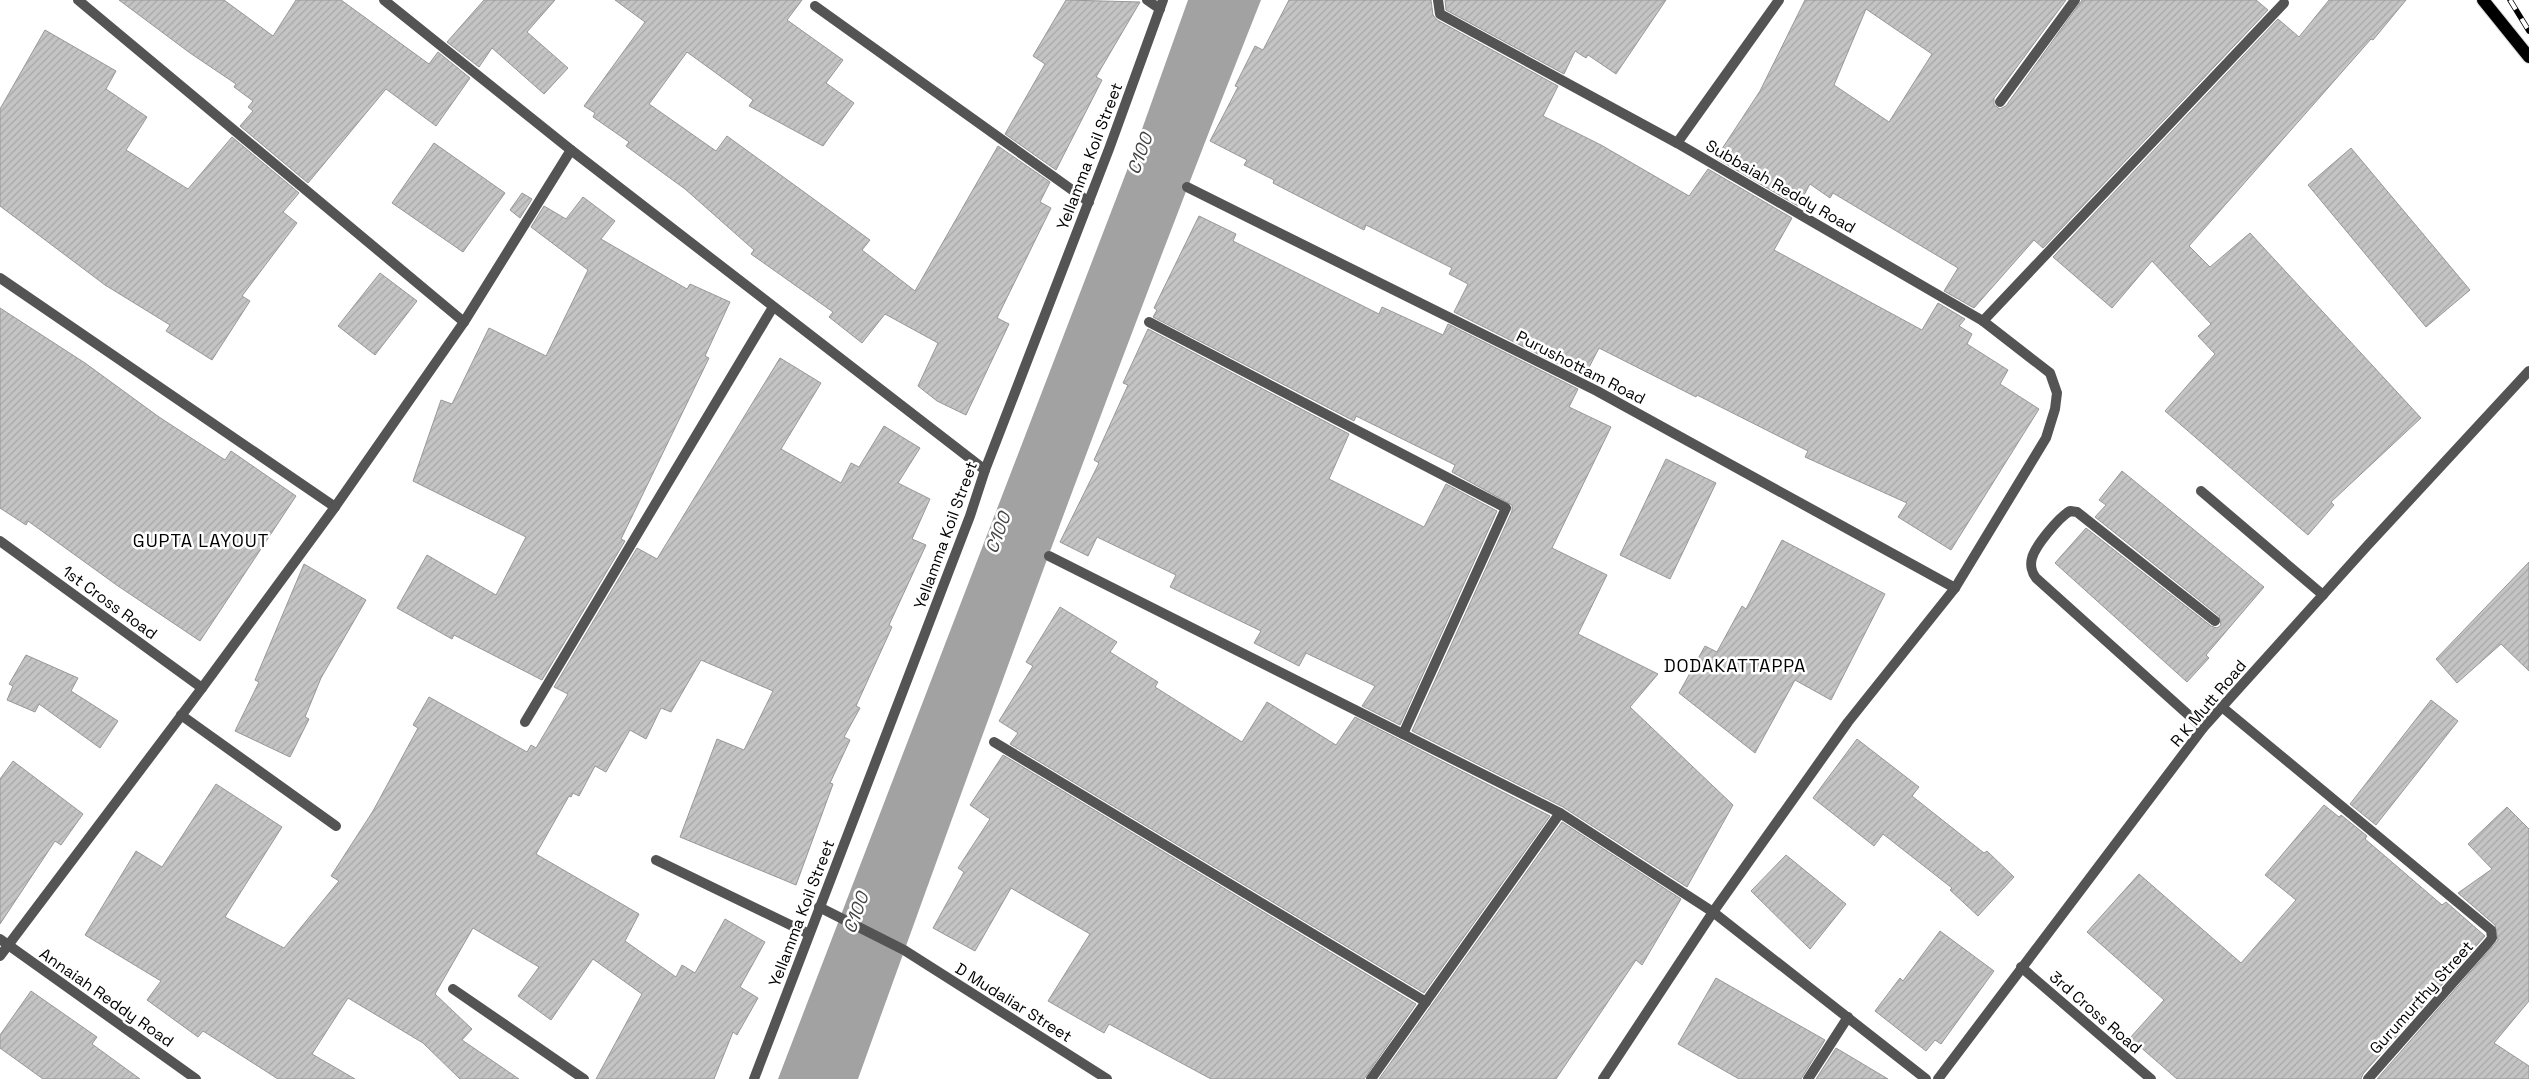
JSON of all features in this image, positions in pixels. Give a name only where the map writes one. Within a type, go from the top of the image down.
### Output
[{"type":"main road","points":[[2483,0],[2529,57]]},
{"type":"street","points":[[78,0],[464,322]]},
{"type":"street","points":[[384,0],[571,150],[985,470]]},
{"type":"street","points":[[1147,0],[1161,4]]},
{"type":"street","name":"Subbaiah Reddy Road","points":[[1438,0],[1440,14],[1677,143],[1983,321],[2050,373],[2057,394],[2055,410],[2046,438],[1955,588],[1848,722],[1713,912],[1603,1079]]},
{"type":"street","points":[[1677,143],[1779,0]]},
{"type":"street","points":[[2000,102],[2075,0]]},
{"type":"street","points":[[1983,321],[2284,3]]},
{"type":"street","name":"Yellamma Koil Street","points":[[754,1079],[967,525],[985,470],[1088,202],[1161,4]]},
{"type":"street","points":[[815,6],[1088,202]]},
{"type":"street","points":[[0,956],[4,942],[202,688],[335,507],[464,322],[571,150]]},
{"type":"street","name":"Purushottam Road","points":[[1187,187],[1597,391],[1955,588]]},
{"type":"street","points":[[0,278],[335,507]]},
{"type":"street","points":[[525,722],[773,307]]},
{"type":"street","points":[[1149,322],[1506,508],[1403,734]]},
{"type":"street","name":"R K Mutt Road","points":[[1938,1079],[2203,728],[2322,595],[2529,371]]},
{"type":"street","points":[[2200,491],[2322,595]]},
{"type":"street","points":[[2203,728],[2036,578],[2032,570],[2032,558],[2040,543],[2060,520],[2070,511],[2077,512],[2215,621]]},
{"type":"street","name":"1st Cross Road","points":[[0,540],[202,688]]},
{"type":"street","points":[[1050,556],[1560,813],[1713,912],[1926,1079]]},
{"type":"street","name":"Gurumurthy Street","points":[[2222,707],[2488,926],[2492,933],[2488,943],[2368,1079]]},
{"type":"street","points":[[181,715],[336,826]]},
{"type":"street","points":[[994,742],[1426,1002]]},
{"type":"street","points":[[1371,1079],[1560,813]]},
{"type":"street","points":[[656,860],[809,934]]},
{"type":"street","name":"D Mudaliar Street","points":[[820,906],[904,950],[1107,1079]]},
{"type":"street","name":"Annaiah Reddy Road","points":[[4,942],[196,1079]]},
{"type":"street","name":"3rd Cross Road","points":[[2021,967],[2151,1079]]},
{"type":"street","points":[[453,989],[584,1079]]},
{"type":"street","points":[[1808,1079],[1848,1018]]},
{"type":"water","name":"C100","points":[[1188,0],[1261,0],[1105,403],[858,1079],[778,1079],[1131,160]]},
{"type":"building","points":[[119,0],[224,0],[273,36],[296,0],[341,0],[429,64],[438,52],[470,78],[436,126],[386,89],[308,183],[240,126],[253,111],[248,107],[253,101],[234,87],[236,84],[190,53]]},
{"type":"building","points":[[484,0],[555,0],[527,32],[568,68],[544,94],[492,48],[479,67],[447,42]]},
{"type":"building","points":[[615,0],[802,0],[787,20],[843,60],[826,83],[854,103],[823,146],[749,106],[753,100],[687,52],[649,104],[716,151],[727,136],[870,240],[862,250],[915,291],[998,146],[1050,182],[1040,202],[1051,208],[997,318],[1009,324],[966,415],[937,401],[918,386],[938,343],[885,314],[862,343],[829,317],[833,312],[751,254],[754,250],[685,189],[626,146],[629,142],[593,117],[595,113],[584,106],[645,22]]},
{"type":"building","points":[[1066,0],[1140,2],[1096,77],[1102,80],[1056,170],[1005,134],[1045,64],[1033,56]]},
{"type":"building","points":[[1289,0],[1431,0],[1433,15],[1437,20],[1558,86],[1543,116],[1601,145],[1689,196],[1708,169],[1792,218],[1774,250],[1922,330],[1938,303],[1965,319],[1959,326],[1972,334],[1967,344],[2008,370],[2000,384],[2039,409],[1951,550],[1898,517],[1907,503],[1805,457],[1808,451],[1599,348],[1584,377],[1454,312],[1468,284],[1449,274],[1452,268],[1366,225],[1364,230],[1273,183],[1274,180],[1244,165],[1247,160],[1210,141],[1238,87],[1235,86],[1255,46],[1263,50]]},
{"type":"building","points":[[1445,0],[1666,0],[1616,74],[1588,55],[1586,58],[1575,51],[1564,74],[1446,10]]},
{"type":"building","points":[[1805,0],[2066,0],[1994,98],[1994,105],[2000,109],[2006,106],[2082,0],[2256,0],[2268,10],[2043,248],[2034,240],[1974,308],[1944,291],[1958,268],[1833,193],[1830,198],[1810,184],[1798,206],[1716,158],[1760,91]],"holes":[[[1866,9],[1932,54],[1889,122],[1834,85]]]},
{"type":"building","points":[[2329,0],[2406,0],[2373,40],[2371,39],[2189,246],[2210,267],[2250,233],[2421,418],[2331,502],[2334,505],[2308,535],[2165,411],[2215,354],[2198,336],[2211,324],[2152,261],[2112,308],[2053,257],[2278,19],[2299,37]]},
{"type":"building","points":[[45,30],[116,71],[106,89],[147,117],[126,150],[188,189],[232,137],[299,193],[283,212],[297,223],[242,296],[250,301],[212,360],[166,331],[170,325],[105,285],[0,206],[0,109]]},
{"type":"building","points":[[434,143],[505,193],[463,252],[392,203]]},
{"type":"building","points":[[2351,148],[2470,290],[2426,327],[2308,185]]},
{"type":"building","points":[[522,193],[532,199],[520,218],[510,210]]},
{"type":"building","points":[[583,197],[615,221],[601,239],[687,289],[690,284],[730,302],[705,356],[709,358],[621,539],[625,541],[542,680],[454,635],[452,639],[397,608],[427,555],[496,595],[526,537],[413,481],[441,400],[452,404],[489,328],[546,356],[588,270],[531,227],[544,206],[566,219]]},
{"type":"building","points":[[1199,216],[1236,234],[1233,241],[1379,314],[1382,307],[1443,335],[1448,324],[1578,389],[1569,407],[1611,427],[1552,548],[1607,575],[1578,634],[1658,674],[1630,707],[1733,805],[1687,887],[1563,807],[1412,731],[1512,511],[1512,505],[1452,472],[1455,465],[1356,416],[1354,421],[1153,317],[1157,310],[1154,308]]},
{"type":"building","points":[[380,273],[417,301],[375,355],[338,326]]},
{"type":"building","points":[[0,308],[85,363],[159,417],[225,460],[231,451],[296,496],[200,641],[118,586],[28,521],[26,525],[0,508]]},
{"type":"building","points":[[1148,329],[1349,434],[1329,479],[1424,527],[1446,484],[1497,511],[1400,725],[1362,706],[1375,686],[1306,653],[1299,666],[1254,643],[1261,631],[1170,587],[1176,575],[1097,537],[1088,556],[1060,542],[1099,463],[1094,460],[1128,385],[1123,383]]},
{"type":"building","points":[[780,358],[821,383],[781,449],[841,483],[851,463],[859,467],[884,426],[920,448],[898,483],[930,499],[912,539],[926,545],[889,625],[892,627],[856,706],[860,708],[844,737],[850,740],[830,783],[833,784],[796,885],[680,837],[717,739],[744,750],[773,691],[701,660],[671,712],[661,708],[646,739],[630,730],[606,772],[595,766],[579,796],[573,793],[571,797],[569,796],[536,854],[639,914],[625,941],[676,977],[682,965],[695,973],[725,919],[765,942],[740,987],[758,998],[737,1035],[733,1032],[714,1079],[596,1079],[642,994],[593,959],[551,1020],[518,996],[539,967],[473,928],[435,994],[472,1029],[462,1040],[519,1079],[460,1079],[423,1043],[348,998],[312,1054],[355,1079],[278,1079],[203,1031],[198,1037],[147,1000],[161,981],[85,935],[136,851],[162,867],[216,784],[282,827],[225,917],[284,948],[339,881],[331,876],[373,811],[418,728],[413,725],[429,697],[527,752],[531,745],[536,748],[568,694],[554,687],[637,548],[657,559]]},
{"type":"building","points":[[1666,459],[1716,483],[1670,579],[1620,555]]},
{"type":"building","points":[[2122,471],[2264,587],[2206,655],[2209,658],[2187,682],[2055,563],[2086,528],[2211,626],[2217,628],[2221,625],[2219,616],[2095,517],[2106,505],[2099,500]]},
{"type":"building","points":[[1782,540],[1885,594],[1831,700],[1795,680],[1755,753],[1679,693],[1705,646],[1717,652],[1742,606],[1746,609]]},
{"type":"building","points":[[2529,562],[2529,671],[2501,644],[2457,683],[2436,659]]},
{"type":"building","points":[[304,564],[366,600],[321,678],[305,717],[309,719],[290,757],[235,731],[259,682],[255,680]]},
{"type":"building","points":[[1060,607],[1117,642],[1110,652],[1158,682],[1155,687],[1242,742],[1267,702],[1336,745],[1355,717],[1550,816],[1424,993],[1010,744],[1018,733],[999,721],[1033,666],[1026,662]]},
{"type":"building","points":[[26,655],[78,678],[71,691],[118,721],[100,748],[39,704],[35,712],[7,700],[13,686],[9,684]]},
{"type":"building","points":[[2431,700],[2458,721],[2376,825],[2350,804]]},
{"type":"building","points":[[1857,739],[1919,787],[1912,796],[1984,853],[1987,851],[2014,877],[1978,916],[1950,890],[1952,888],[1883,834],[1874,846],[1813,798]]},
{"type":"building","points":[[1003,755],[1416,1004],[1364,1079],[1211,1079],[1109,1024],[1104,1033],[1048,1001],[1090,934],[1011,888],[975,951],[933,928],[964,872],[958,868],[990,819],[970,805]]},
{"type":"building","points":[[13,761],[83,814],[61,845],[55,841],[0,924],[0,779]]},
{"type":"building","points":[[2324,805],[2339,817],[2341,815],[2367,836],[2365,839],[2442,905],[2446,902],[2485,936],[2363,1074],[2361,1079],[2177,1079],[2130,1038],[2164,1000],[2087,932],[2139,874],[2241,963],[2296,900],[2265,875]]},
{"type":"building","points":[[2507,807],[2529,829],[2529,1001],[2494,1043],[2529,1066],[2529,1079],[2377,1079],[2498,940],[2495,925],[2458,893],[2492,869],[2468,844]]},
{"type":"building","points":[[1562,822],[1681,899],[1642,965],[1636,960],[1556,1079],[1379,1079]]},
{"type":"building","points":[[1786,855],[1846,904],[1810,949],[1751,891]]},
{"type":"building","points":[[1940,931],[1994,971],[1941,1044],[1935,1040],[1926,1051],[1875,1011],[1900,978],[1903,981]]},
{"type":"building","points":[[1716,978],[1825,1040],[1801,1079],[1739,1079],[1678,1044]]},
{"type":"building","points":[[31,991],[97,1037],[92,1044],[140,1079],[43,1079],[0,1048],[0,1035]]},
{"type":"building","points":[[1836,1048],[1888,1079],[1816,1079]]},
{"type":"railway","points":[[2510,0],[2529,31]]},
{"type":"district","name":"GUPTA LAYOUT","points":[[201,541]]},
{"type":"district","name":"DODAKATTAPPA","points":[[1735,666]]}]
